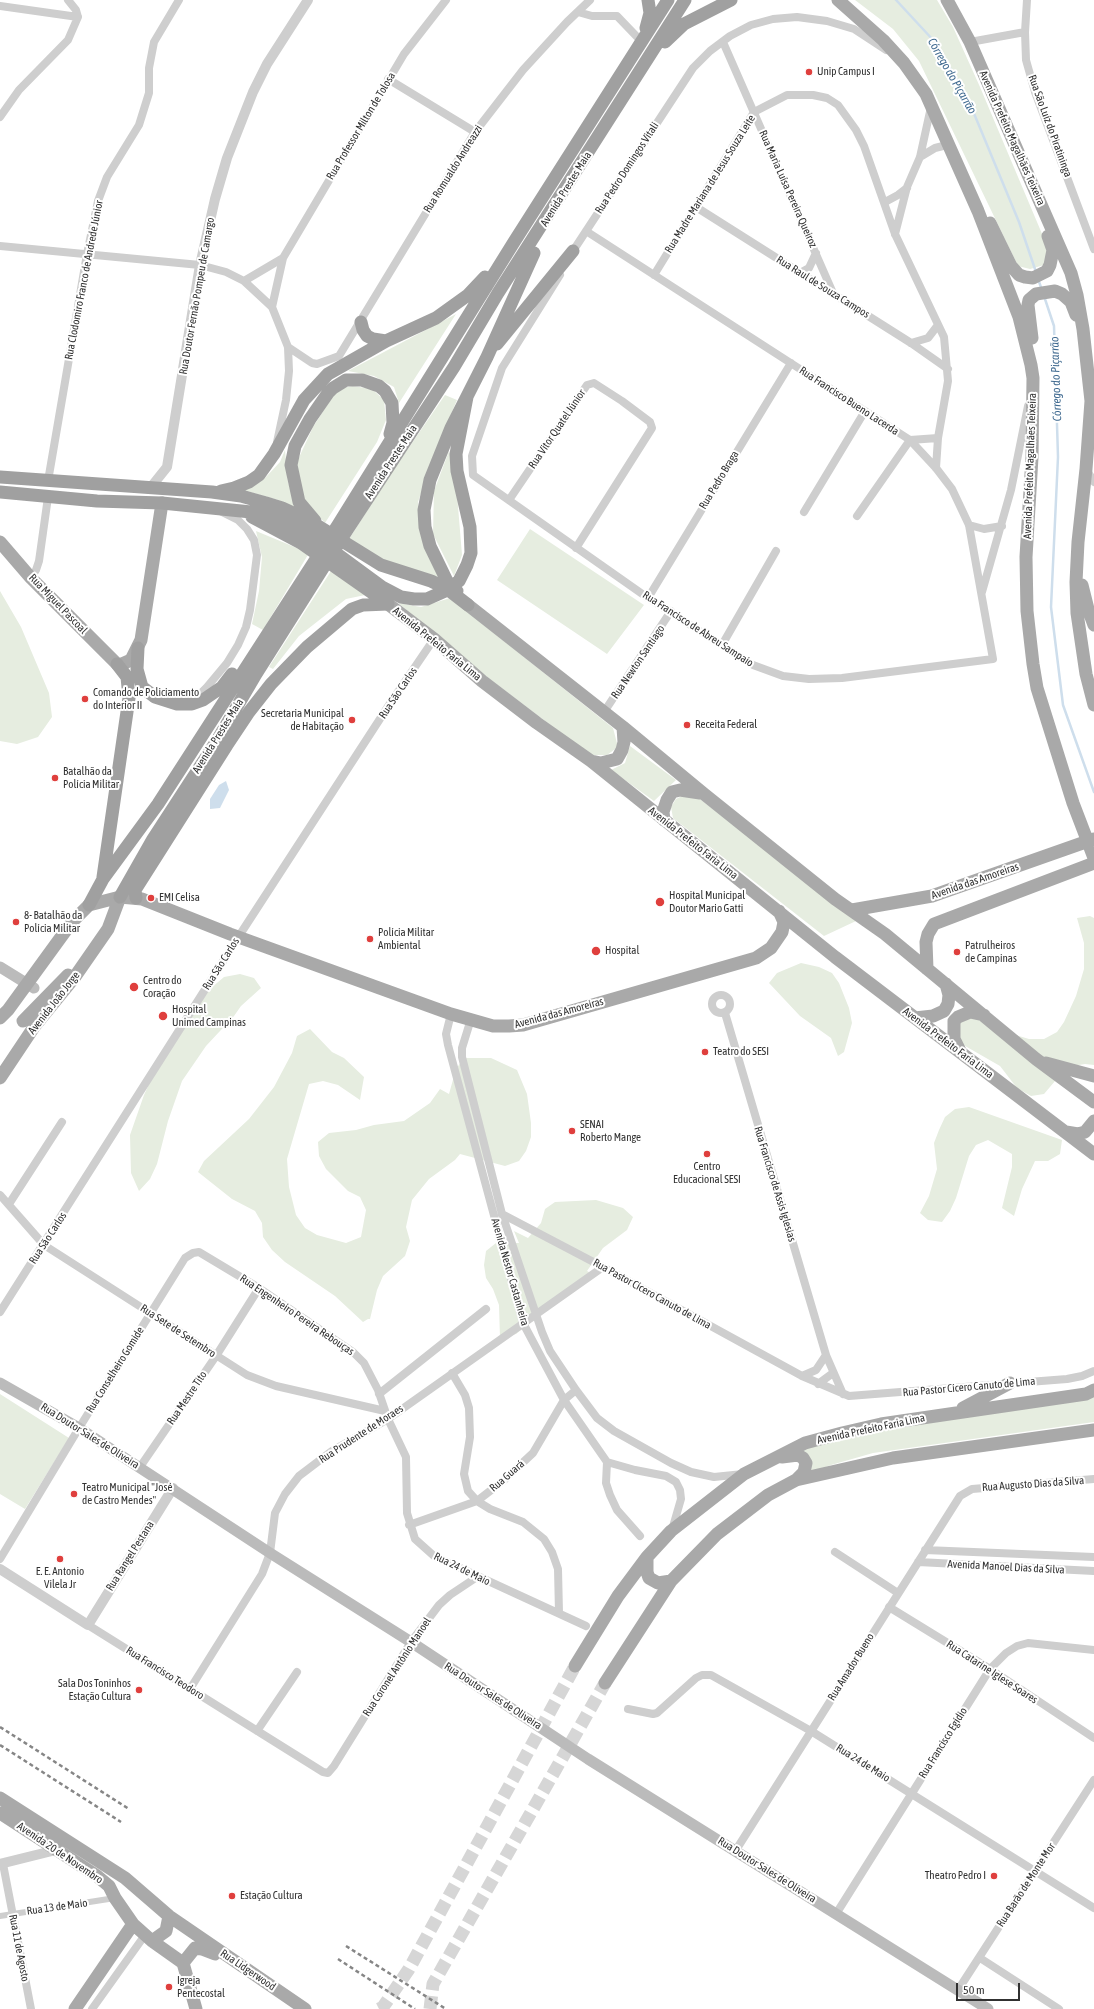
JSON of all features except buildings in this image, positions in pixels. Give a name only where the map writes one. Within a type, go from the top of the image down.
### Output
[{"type":"highway","points":[[642,40],[650,14],[648,0]]},
{"type":"highway","name":"Avenida Prestes Maia","points":[[120,897],[153,839],[218,739],[342,527],[386,447],[668,0]]},
{"type":"highway","name":"Avenida Prestes Maia","points":[[342,527],[454,367],[498,293],[571,182],[685,0]]},
{"type":"highway","points":[[630,86],[672,33],[700,15],[731,0]]},
{"type":"highway","points":[[468,605],[447,581],[430,546],[425,527],[424,510],[430,480],[451,428],[487,357],[526,267],[571,182]]},
{"type":"highway","points":[[212,492],[234,488],[249,482],[259,475],[274,454],[304,400],[328,374],[386,341],[429,322],[452,308],[482,280],[514,242]]},
{"type":"highway","points":[[487,357],[573,251]]},
{"type":"highway","points":[[361,322],[363,330],[367,336],[373,339],[386,341]]},
{"type":"highway","points":[[323,529],[299,502],[291,465],[295,446],[310,419],[333,388],[346,380],[355,379],[373,383],[385,391],[394,410],[393,422],[386,447]]},
{"type":"highway","points":[[0,492],[48,497],[162,503],[234,509],[274,517],[296,526],[314,536],[382,587],[402,597],[427,599],[445,591],[459,580],[466,569],[471,553],[470,527],[457,471],[456,454],[467,397]]},
{"type":"highway","points":[[0,477],[151,487],[241,496],[282,508],[323,529],[381,564],[431,580],[446,588],[468,605]]},
{"type":"highway","points":[[234,509],[301,542],[388,604]]},
{"type":"highway","name":"Avenida Prestes Maia","points":[[103,879],[158,804],[265,637],[312,576]]},
{"type":"highway","points":[[136,898],[135,890],[236,731],[271,684],[306,647],[352,609],[363,605],[388,604]]},
{"type":"highway","points":[[125,713],[136,701],[148,697],[155,697],[177,704],[195,703],[213,695],[230,676],[253,645],[265,637]]},
{"type":"highway","points":[[138,648],[137,669],[139,683],[155,697]]},
{"type":"highway","points":[[89,905],[103,879],[129,689],[127,677],[117,664]]},
{"type":"main road","name":"Avenida Prefeito Magalhães Teixeira","points":[[838,0],[884,40],[904,63],[926,94],[978,212],[1019,317],[1033,378],[1032,457],[1026,557],[1029,638],[1037,688],[1073,803],[1094,858]]},
{"type":"main road","name":"Avenida Prefeito Magalhães Teixeira","points":[[947,0],[970,42],[1072,273],[1083,329],[1091,401],[1086,469],[1077,554],[1077,613],[1086,674],[1094,705]]},
{"type":"main road","points":[[961,175],[972,187],[1011,266],[1019,275],[1033,278],[1047,271],[1050,266],[1053,250],[1043,225],[1034,189]]},
{"type":"main road","points":[[1031,364],[1033,348],[1028,305],[1029,300],[1036,294],[1055,291],[1062,294],[1071,302],[1083,329]]},
{"type":"main road","points":[[117,664],[128,662],[138,648],[162,503]]},
{"type":"main road","name":"Rua Miguel Pascoal","points":[[0,542],[31,578],[117,664]]},
{"type":"main road","points":[[1077,554],[1084,595],[1094,625]]},
{"type":"main road","name":"Avenida Prefeito Faria Lima","points":[[388,604],[434,639],[482,681],[537,723],[592,761],[835,957],[1094,1154]]},
{"type":"main road","points":[[468,605],[623,727],[835,899],[885,934],[1036,1060],[1094,1102]]},
{"type":"main road","points":[[592,761],[601,763],[617,759],[624,742],[623,727]]},
{"type":"main road","points":[[664,820],[663,812],[667,800],[672,792],[691,790],[704,794]]},
{"type":"main road","name":"Avenida das Amoreiras","points":[[852,910],[932,896],[1094,839]]},
{"type":"main road","points":[[927,969],[926,942],[928,934],[934,924],[1094,863]]},
{"type":"main road","points":[[0,1018],[30,986],[72,922],[89,905],[120,897],[136,898],[239,936]]},
{"type":"main road","name":"Avenida Prestes Maia","points":[[108,929],[120,897]]},
{"type":"main road","name":"Avenida das Amoreiras","points":[[239,936],[451,1014],[493,1026],[523,1025],[756,958],[771,948],[782,932],[784,922],[779,911]]},
{"type":"main road","name":"Avenida João Jorge","points":[[0,1078],[34,1027],[90,957],[108,929]]},
{"type":"main road","points":[[23,1021],[46,996],[90,957]]},
{"type":"main road","points":[[0,967],[30,986]]},
{"type":"main road","points":[[915,1018],[933,1016],[944,1011],[948,1004],[949,995],[946,984]]},
{"type":"main road","points":[[962,1054],[954,1039],[954,1021],[958,1017],[970,1012],[984,1016]]},
{"type":"main road","points":[[1036,1060],[1094,1076]]},
{"type":"main road","points":[[1062,1079],[1071,1090],[1094,1110]]},
{"type":"main road","points":[[1066,1132],[1078,1134],[1085,1132],[1094,1120]]},
{"type":"main road","name":"Rua Doutor Sales de Oliveira","points":[[0,1383],[79,1428],[588,1758],[988,2009]]},
{"type":"main road","points":[[955,1412],[1010,1383]]},
{"type":"main road","name":"Avenida Prefeito Faria Lima","points":[[575,1666],[618,1596],[647,1557],[671,1531],[744,1474],[774,1458],[805,1443],[842,1433],[955,1412],[1086,1394],[1094,1390]]},
{"type":"main road","points":[[605,1683],[671,1581],[717,1534],[768,1495],[796,1480],[893,1458],[1094,1430]]},
{"type":"main road","points":[[1078,1433],[1094,1435]]},
{"type":"main road","points":[[774,1458],[798,1455],[803,1458],[806,1463],[804,1472],[796,1480]]},
{"type":"main road","points":[[647,1557],[647,1572],[649,1578],[658,1583],[671,1581]]},
{"type":"main road","name":"Avenida 20 de Novembro","points":[[0,1798],[125,1878],[170,1916],[191,1931]]},
{"type":"main road","name":"Avenida 20 de Novembro","points":[[0,1813],[97,1876],[109,1886],[114,1898],[133,1924],[148,1938],[183,1964]]},
{"type":"main road","points":[[148,1938],[166,1931],[170,1916]]},
{"type":"main road","points":[[75,2009],[133,1924]]},
{"type":"main road","name":"Rua Lidgerwood","points":[[191,1931],[305,2009]]},
{"type":"main road","points":[[196,2009],[183,1964],[193,1950],[198,1948],[238,1963]]},
{"type":"street","points":[[0,117],[19,90],[68,40],[78,17],[76,10],[68,0]]},
{"type":"street","name":"Rua Clodomiro Franco de Andrede Júnior","points":[[48,481],[87,254],[98,201],[102,188],[139,125],[146,107],[149,93],[149,68],[154,42],[179,0]]},
{"type":"street","name":"Rua Doutor Fernão Pompeu de Camargo","points":[[151,487],[168,467],[200,265],[215,199],[240,122],[267,64],[308,0]]},
{"type":"street","name":"Rua Professor Milton de Tolosa","points":[[272,307],[283,258],[388,80],[420,31],[446,0]]},
{"type":"street","name":"Rua Romualdo Andreazzi","points":[[288,347],[312,363],[317,364],[339,356],[475,132],[523,70],[590,0]]},
{"type":"street","name":"Rua São Luíz do Piratininga","points":[[1027,0],[1025,32],[1026,60],[1035,92],[1094,249]]},
{"type":"street","points":[[0,6],[78,17]]},
{"type":"street","points":[[578,12],[592,16],[617,16],[642,40]]},
{"type":"street","name":"Rua Pedro Domingos Vitali","points":[[482,482],[473,475],[472,456],[502,368],[545,301],[586,231],[693,68],[710,51],[751,25],[773,19],[797,17],[827,21],[854,29],[904,63]]},
{"type":"street","points":[[970,42],[1025,32]]},
{"type":"street","name":"Rua Maria Luísa Pereira Queiroz","points":[[723,42],[833,293]]},
{"type":"street","points":[[388,80],[475,132]]},
{"type":"street","name":"Rua Madre Mariana de Jesus Souza Leite","points":[[654,275],[754,112],[787,95],[813,95],[827,98],[838,105],[856,130],[885,202],[895,234],[944,338],[948,369],[946,397],[938,438],[936,468]]},
{"type":"street","points":[[895,234],[908,188],[920,157],[931,106]]},
{"type":"street","points":[[920,157],[935,148],[948,145]]},
{"type":"street","points":[[885,202],[898,196],[908,188]]},
{"type":"street","name":"Rua Raul de Souza Campos","points":[[696,207],[911,343],[948,369]]},
{"type":"street","name":"Rua Francisco Bueno Lacerda","points":[[586,231],[910,440],[936,468],[952,489],[969,525],[993,659]]},
{"type":"street","points":[[0,246],[200,265],[226,272],[244,281],[272,307],[288,347],[289,371],[286,400],[274,454]]},
{"type":"street","points":[[800,273],[809,268],[816,252]]},
{"type":"street","name":"Rua Professor Milton de Tolosa","points":[[244,281],[283,258]]},
{"type":"street","points":[[911,343],[928,338],[938,325]]},
{"type":"street","name":"Rua Pedro Braga","points":[[648,598],[791,363]]},
{"type":"street","points":[[981,595],[1002,526],[1011,490],[1033,378]]},
{"type":"street","name":"Rua Vitor Quatel Júnior","points":[[509,500],[587,385],[594,383],[622,401],[650,422],[652,428],[576,548]]},
{"type":"street","points":[[1091,401],[1094,388]]},
{"type":"street","points":[[804,512],[865,410]]},
{"type":"street","points":[[857,516],[910,440],[938,438]]},
{"type":"street","points":[[1086,469],[1094,482]]},
{"type":"street","name":"Rua Francisco de Abreu Sampaio","points":[[482,482],[648,598],[753,665],[783,676],[809,679],[850,678],[993,659]]},
{"type":"street","points":[[31,578],[36,570],[38,561],[48,497]]},
{"type":"street","points":[[177,704],[201,693],[217,676],[238,644],[246,627],[250,610],[257,555],[254,540],[247,529],[238,520],[214,508]]},
{"type":"street","points":[[969,525],[984,529],[1002,526]]},
{"type":"street","points":[[722,645],[776,551]]},
{"type":"street","name":"Rua Newton Santiago","points":[[604,712],[671,612]]},
{"type":"street","name":"Rua São Carlos","points":[[0,1312],[239,936],[389,705],[434,639]]},
{"type":"street","name":"Rua Francisco de Assis Iglesias","points":[[725,1013],[826,1355]]},
{"type":"street","name":"Avenida Nestor Castanheira","points":[[451,1014],[446,1034],[448,1045],[523,1323],[564,1400],[607,1462]]},
{"type":"street","name":"Avenida Nestor Castanheira","points":[[471,1019],[461,1052],[502,1214],[536,1315],[550,1351],[576,1390],[597,1418],[605,1425],[671,1463],[690,1472],[714,1477],[744,1474]]},
{"type":"street","points":[[9,1204],[62,1122]]},
{"type":"street","name":"Rua Sete de Setembro","points":[[0,1195],[44,1245],[247,1375],[261,1382],[386,1415]]},
{"type":"street","name":"Rua Pastor Cícero Canuto de Lima","points":[[502,1214],[603,1267],[802,1376],[843,1394],[861,1396],[1067,1379],[1082,1376],[1094,1370]]},
{"type":"street","name":"Rua Conselheiro Gomide","points":[[0,1558],[185,1258],[193,1253],[199,1252]]},
{"type":"street","name":"Rua Engenheiro Pereira Rebouças","points":[[199,1252],[259,1288],[353,1352],[364,1363],[379,1394]]},
{"type":"street","name":"Rua Prudente de Moraes","points":[[190,1689],[258,1580],[270,1553],[275,1513],[285,1494],[299,1476],[332,1451],[452,1373],[603,1267]]},
{"type":"street","name":"Rua Mestre Tito","points":[[140,1467],[216,1356],[259,1288]]},
{"type":"street","points":[[379,1394],[486,1309]]},
{"type":"street","points":[[826,1355],[843,1394]]},
{"type":"street","points":[[802,1376],[816,1370],[826,1355]]},
{"type":"street","points":[[452,1373],[465,1395],[469,1408],[470,1437],[464,1474],[468,1491],[477,1501],[490,1509],[523,1522],[544,1539],[552,1552],[558,1569],[559,1613]]},
{"type":"street","points":[[818,1384],[834,1373]]},
{"type":"street","name":"Rua Guará","points":[[409,1525],[477,1501],[503,1481],[533,1453],[564,1400],[576,1390]]},
{"type":"street","name":"Rua 24 de Maio","points":[[379,1394],[386,1415],[406,1457],[407,1513],[409,1525],[415,1539],[434,1556],[586,1626]]},
{"type":"street","points":[[640,1536],[617,1510],[610,1495],[606,1483],[607,1462],[635,1470],[666,1476],[676,1482],[682,1499],[671,1531]]},
{"type":"street","name":"Rua Augusto Dias da Silva","points":[[972,1489],[1094,1479]]},
{"type":"street","name":"Rua Rangel Pestana","points":[[88,1625],[173,1488]]},
{"type":"street","name":"Rua Amador Bueno","points":[[736,1850],[926,1550],[954,1503],[960,1496],[972,1489]]},
{"type":"street","name":"Avenida Manoel Dias da Silva","points":[[926,1550],[1094,1557]]},
{"type":"street","points":[[936,1550],[936,1563]]},
{"type":"street","points":[[835,1552],[898,1593]]},
{"type":"street","name":"Avenida Manoel Dias da Silva","points":[[918,1562],[1094,1572]]},
{"type":"street","name":"Rua Francisco Teodoro","points":[[0,1569],[323,1772],[328,1773],[331,1771]]},
{"type":"street","name":"Rua Coronel Antônio Manoel","points":[[331,1771],[411,1642],[439,1605],[450,1595],[477,1577]]},
{"type":"street","name":"Rua Catarine Iglese Soares","points":[[889,1607],[990,1669],[1094,1738]]},
{"type":"street","name":"Rua Francisco Egídio","points":[[836,1914],[990,1669],[1006,1653],[1017,1646],[1028,1643],[1094,1650]]},
{"type":"street","points":[[257,1731],[297,1672]]},
{"type":"street","name":"Rua 24 de Maio","points":[[628,1710],[653,1714],[657,1713],[696,1678],[706,1674],[736,1688],[811,1731],[1094,1908]]},
{"type":"street","name":"Rua Barão de Monte Mor","points":[[958,1990],[1094,1780]]},
{"type":"street","points":[[2,1864],[56,1850],[63,1838]]},
{"type":"street","name":"Rua 11 de Agosto","points":[[2,1864],[31,2009]]},
{"type":"street","name":"Rua 13 de Maio","points":[[0,1916],[114,1898]]},
{"type":"street","points":[[92,2009],[148,1938]]},
{"type":"street","points":[[980,1958],[1059,2009]]},
{"type":"shaded area","points":[[855,0],[937,0],[953,27],[980,87],[1048,248],[1044,265],[1030,269],[1018,266],[919,61],[893,29]]},
{"type":"shaded area","points":[[456,314],[399,403],[394,387],[374,376],[348,371]]},
{"type":"shaded area","points":[[353,386],[372,389],[384,400],[386,420],[377,442],[325,523],[303,500],[296,464],[313,427],[333,396],[342,388]]},
{"type":"shaded area","points":[[445,395],[457,400],[433,457],[418,502],[421,530],[438,577],[388,562],[349,539],[390,475]]},
{"type":"shaded area","points":[[285,450],[288,482],[296,509],[278,500],[243,490],[265,478],[280,462]]},
{"type":"shaded area","points":[[449,451],[456,482],[462,555],[454,576],[433,534],[434,491]]},
{"type":"shaded area","points":[[530,529],[644,605],[607,654],[497,580]]},
{"type":"shaded area","points":[[256,531],[309,553],[263,630],[252,624],[259,591],[262,557]]},
{"type":"shaded area","points":[[331,571],[370,594],[346,599],[299,636],[273,669],[269,667]]},
{"type":"shaded area","points":[[0,591],[21,627],[49,693],[52,717],[38,737],[17,744],[0,741]]},
{"type":"shaded area","points":[[450,598],[613,728],[618,747],[607,755],[590,755],[487,677],[398,603],[421,607]]},
{"type":"shaded area","points":[[630,746],[676,780],[654,801],[611,770],[625,763]]},
{"type":"shaded area","points":[[684,795],[700,799],[856,921],[824,936],[673,818],[671,807],[676,799]]},
{"type":"shaded area","points":[[1090,916],[1094,918],[1094,1065],[1085,1064],[1072,1066],[1061,1074],[1044,1094],[1031,1096],[1017,1088],[1000,1066],[953,1039],[955,1012],[969,1010],[1002,1031],[1029,1039],[1044,1039],[1057,1032],[1064,1022],[1076,996],[1084,969],[1084,943],[1077,918]]},
{"type":"shaded area","points":[[801,963],[819,967],[832,973],[839,983],[849,1008],[852,1023],[844,1052],[838,1056],[831,1038],[800,1016],[769,983],[777,973]]},
{"type":"shaded area","points":[[240,974],[254,978],[261,988],[241,1006],[234,1016],[206,1046],[182,1081],[168,1121],[157,1164],[150,1179],[139,1191],[131,1173],[130,1135],[144,1095],[157,1067],[204,994],[224,977]]},
{"type":"shaded area","points":[[310,1029],[332,1052],[344,1058],[364,1077],[360,1100],[338,1085],[323,1081],[309,1084],[287,1159],[289,1187],[296,1215],[305,1228],[317,1235],[346,1243],[361,1237],[366,1210],[360,1197],[348,1191],[326,1169],[319,1156],[318,1142],[329,1133],[356,1130],[374,1125],[404,1121],[430,1103],[440,1089],[449,1094],[456,1069],[464,1058],[491,1058],[517,1070],[527,1094],[531,1123],[531,1137],[526,1151],[519,1161],[505,1166],[460,1154],[455,1160],[429,1179],[412,1200],[406,1227],[410,1241],[405,1256],[383,1276],[377,1290],[370,1319],[363,1322],[335,1296],[285,1262],[272,1250],[263,1237],[262,1223],[255,1211],[232,1199],[198,1172],[204,1161],[249,1119],[274,1087],[292,1053],[297,1036]]},
{"type":"shaded area","points":[[969,1107],[1062,1140],[1060,1154],[1048,1161],[1035,1161],[1022,1189],[1014,1216],[1002,1208],[1012,1167],[1012,1154],[988,1140],[976,1145],[969,1156],[956,1198],[950,1211],[942,1222],[928,1220],[920,1213],[929,1196],[937,1169],[934,1143],[945,1117],[955,1109]]},
{"type":"shaded area","points":[[596,1200],[623,1208],[633,1217],[627,1230],[603,1248],[587,1271],[593,1274],[516,1334],[500,1338],[499,1305],[493,1289],[486,1278],[484,1265],[486,1251],[496,1243],[519,1243],[514,1231],[528,1238],[541,1223],[545,1209],[555,1202]]},
{"type":"shaded area","points":[[0,1394],[69,1438],[25,1509],[0,1494]]},
{"type":"shaded area","points":[[1094,1396],[1094,1422],[873,1453],[831,1465],[808,1474],[803,1447],[846,1434]]},
{"type":"water","points":[[226,781],[229,790],[220,808],[210,809],[210,799],[219,785]]},
{"type":"waterway","name":"Córrego do Piçarrão","points":[[896,0],[934,41],[968,99],[1019,222],[1036,272]]},
{"type":"waterway","name":"Córrego do Piçarrão","points":[[1038,279],[1042,290]]},
{"type":"waterway","name":"Córrego do Piçarrão","points":[[1044,296],[1054,326],[1058,457],[1051,607],[1063,705],[1094,792]]},
{"type":"tunnel","points":[[379,2009],[383,2007],[409,1969],[575,1666]]},
{"type":"tunnel","points":[[430,2009],[433,1984],[605,1683]]},
{"type":"railway","points":[[0,1727],[129,1809]]},
{"type":"railway","points":[[0,1745],[121,1822]]},
{"type":"railway","points":[[346,1946],[446,2009]]},
{"type":"railway","points":[[338,1959],[415,2009]]},
{"type":"place","name":"Unip Campus I","points":[[809,72]]},
{"type":"place","name":"Comando de Policiamento do Interior II","points":[[85,699]]},
{"type":"place","name":"Secretaria Municipal de Habitação","points":[[352,720]]},
{"type":"place","name":"Receita Federal","points":[[687,725]]},
{"type":"place","name":"Batalhão da Polícia Militar","points":[[55,778]]},
{"type":"place","name":"EMI Celisa","points":[[151,898]]},
{"type":"place","name":"Hospital Municipal Doutor Mario Gatti","points":[[660,902]]},
{"type":"place","name":"8- Batalhão da Polícia Militar","points":[[16,922]]},
{"type":"place","name":"Polícia Militar Ambiental","points":[[370,939]]},
{"type":"place","name":"Hospital","points":[[596,951]]},
{"type":"place","name":"Patrulheiros de Campinas","points":[[957,952]]},
{"type":"place","name":"Centro do Coração","points":[[134,987]]},
{"type":"place","name":"Hospital Unimed Campinas","points":[[163,1016]]},
{"type":"place","name":"Teatro do SESI","points":[[705,1052]]},
{"type":"place","name":"SENAI Roberto Mange","points":[[572,1131]]},
{"type":"place","name":"Centro Educacional SESI","points":[[707,1154]]},
{"type":"place","name":"Teatro Municipal \"José de Castro Mendes\"","points":[[74,1494]]},
{"type":"place","name":"E. E. Antonio Vilela Jr","points":[[60,1559]]},
{"type":"place","name":"Sala Dos Toninhos Estação Cultura","points":[[139,1690]]},
{"type":"place","name":"Theatro Pedro I","points":[[994,1876]]},
{"type":"place","name":"Estação Cultura","points":[[232,1896]]},
{"type":"place","name":"Igreja Pentecostal","points":[[169,1987]]}]
